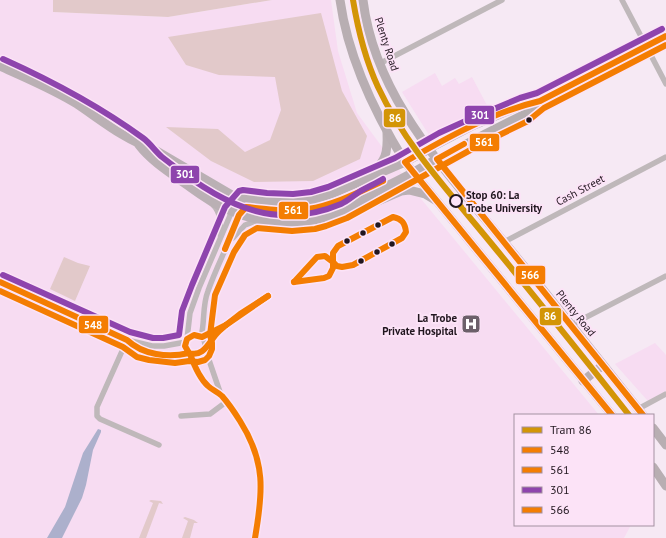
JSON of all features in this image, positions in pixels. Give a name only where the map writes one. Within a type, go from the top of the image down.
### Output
[{"type":"highway","points":[[340,0],[348,38],[358,70],[371,102],[405,162],[611,414]]},
{"type":"highway","name":"Plenty Road","points":[[363,0],[371,41],[379,64],[400,106],[429,149],[641,412]]},
{"type":"highway","points":[[405,162],[429,149]]},
{"type":"highway","points":[[414,172],[437,159]]},
{"type":"highway","points":[[583,380],[603,365]]},
{"type":"highway","points":[[654,429],[666,445]]},
{"type":"highway","points":[[654,468],[666,486]]},
{"type":"main road","points":[[437,159],[524,114],[540,101],[666,36]]},
{"type":"main road","points":[[0,66],[63,96],[139,145],[153,149],[234,197],[280,202],[313,200],[331,194],[405,162]]},
{"type":"main road","points":[[429,149],[447,138],[488,120],[523,105],[540,101]]},
{"type":"main road","points":[[488,120],[501,126]]},
{"type":"main road","points":[[366,179],[384,159],[387,143],[387,132]]},
{"type":"main road","points":[[447,138],[450,142],[473,133],[486,133]]},
{"type":"main road","points":[[139,145],[146,154],[156,162],[226,210],[260,220],[282,223],[299,223],[320,219],[352,208],[366,206],[401,191],[409,190],[425,194],[435,200]]},
{"type":"main road","points":[[352,208],[362,200],[414,172]]},
{"type":"street","points":[[379,64],[502,0]]},
{"type":"street","points":[[622,0],[666,84]]},
{"type":"street","name":"Cash Street","points":[[504,242],[666,157]]},
{"type":"street","points":[[201,194],[216,208],[221,223],[220,240]]},
{"type":"street","points":[[221,395],[208,385],[194,364],[190,353],[185,346],[190,313],[220,240],[243,198]]},
{"type":"street","points":[[127,340],[137,349],[151,354],[179,356],[190,353],[196,355],[203,351],[205,343],[201,337],[203,314],[208,290],[230,241],[236,213]]},
{"type":"street","points":[[230,241],[245,225],[260,220]]},
{"type":"street","points":[[571,325],[666,276]]},
{"type":"street","points":[[0,282],[127,340],[152,346],[164,346],[186,340],[194,335],[201,337]]},
{"type":"street","points":[[127,340],[96,407],[97,416],[100,419],[158,445]]},
{"type":"street","points":[[151,354],[152,346]]},
{"type":"street","points":[[203,351],[209,360],[221,395],[244,424],[252,440],[260,464],[262,478],[261,502],[254,538]]},
{"type":"street","points":[[641,412],[666,394]]},
{"type":"street","points":[[181,416],[210,414],[226,402]]},
{"type":"shaded area","points":[[0,0],[53,0],[53,12],[168,17],[272,0],[331,0],[338,51],[357,113],[417,194],[598,414],[514,414],[514,526],[630,526],[624,538],[0,538]]},
{"type":"shaded area","points":[[53,0],[272,0],[168,17],[53,12]]},
{"type":"shaded area","points":[[321,13],[342,91],[367,136],[360,159],[313,181],[254,182],[211,161],[166,127],[218,129],[245,152],[270,140],[281,110],[275,77],[219,75],[186,65],[168,37]]},
{"type":"shaded area","points":[[435,73],[442,86],[455,78],[459,84],[472,77],[490,111],[450,128],[436,137],[429,135],[402,92]]},
{"type":"shaded area","points":[[64,257],[90,266],[75,301],[50,289]]},
{"type":"shaded area","points":[[655,343],[666,355],[666,391],[648,401],[615,364]]},
{"type":"shaded area","points":[[149,501],[161,501],[163,504],[159,503],[146,538],[139,538],[153,503]]},
{"type":"shaded area","points":[[185,517],[198,523],[194,523],[190,538],[182,538],[188,521],[183,518]]},
{"type":"water","points":[[98,429],[101,430],[101,432],[93,450],[82,498],[62,538],[47,538],[65,507],[83,453]]},
{"type":"tram line","name":"86","points":[[353,0],[369,66],[389,109],[402,130],[431,170],[529,289],[628,414]]},
{"type":"transit line","name":"301","points":[[3,275],[130,332],[153,338],[179,335],[182,311],[192,285],[225,207],[239,191],[243,190],[293,194],[311,192],[328,187],[395,158],[439,133],[470,119],[520,98],[537,93],[662,29]]},
{"type":"transit line","name":"566","points":[[611,414],[405,162],[453,135],[487,119],[540,101],[666,36]]},
{"type":"transit line","name":"561","points":[[0,291],[123,347],[137,357],[175,363],[189,361],[198,362],[205,360],[209,356],[212,349],[210,335],[215,295],[234,252],[245,235],[257,228],[292,231],[315,229],[347,218],[485,142],[528,121],[544,108],[666,45]]},
{"type":"transit line","name":"301","points":[[3,59],[57,85],[109,115],[143,138],[162,157],[203,187],[224,199],[246,208],[268,214],[291,215],[315,212],[344,203],[359,192],[383,179]]},
{"type":"transit line","name":"566","points":[[464,144],[437,159],[642,414]]},
{"type":"transit line","name":"561","points":[[225,249],[239,215],[246,207],[285,210],[308,209],[356,194],[383,181]]},
{"type":"transit line","name":"548","points":[[393,217],[401,220],[405,226],[406,232],[402,238],[353,265],[342,267],[337,266],[333,262],[333,253],[338,246],[393,217]]},
{"type":"transit line","name":"548","points":[[294,282],[317,257],[325,256],[333,262]]},
{"type":"transit line","name":"548","points":[[294,282],[329,276],[333,268],[333,262]]},
{"type":"transit line","name":"548","points":[[0,282],[127,340],[140,349],[164,355],[189,353]]},
{"type":"transit line","name":"548","points":[[226,325],[268,296]]},
{"type":"transit line","name":"548","points":[[226,325],[268,296]]},
{"type":"transit line","name":"548","points":[[226,325],[204,350],[194,354],[189,353],[185,346],[187,339],[194,335],[202,337],[226,325]]},
{"type":"transit line","name":"548","points":[[190,354],[199,375],[205,383],[219,393],[234,412],[248,436],[254,450],[258,464],[261,492],[255,538]]},
{"type":"place","name":"Stop 60: La Trobe University","points":[[456,201]]},
{"type":"place","name":"La Trobe Private Hospital","points":[[471,324]]}]
